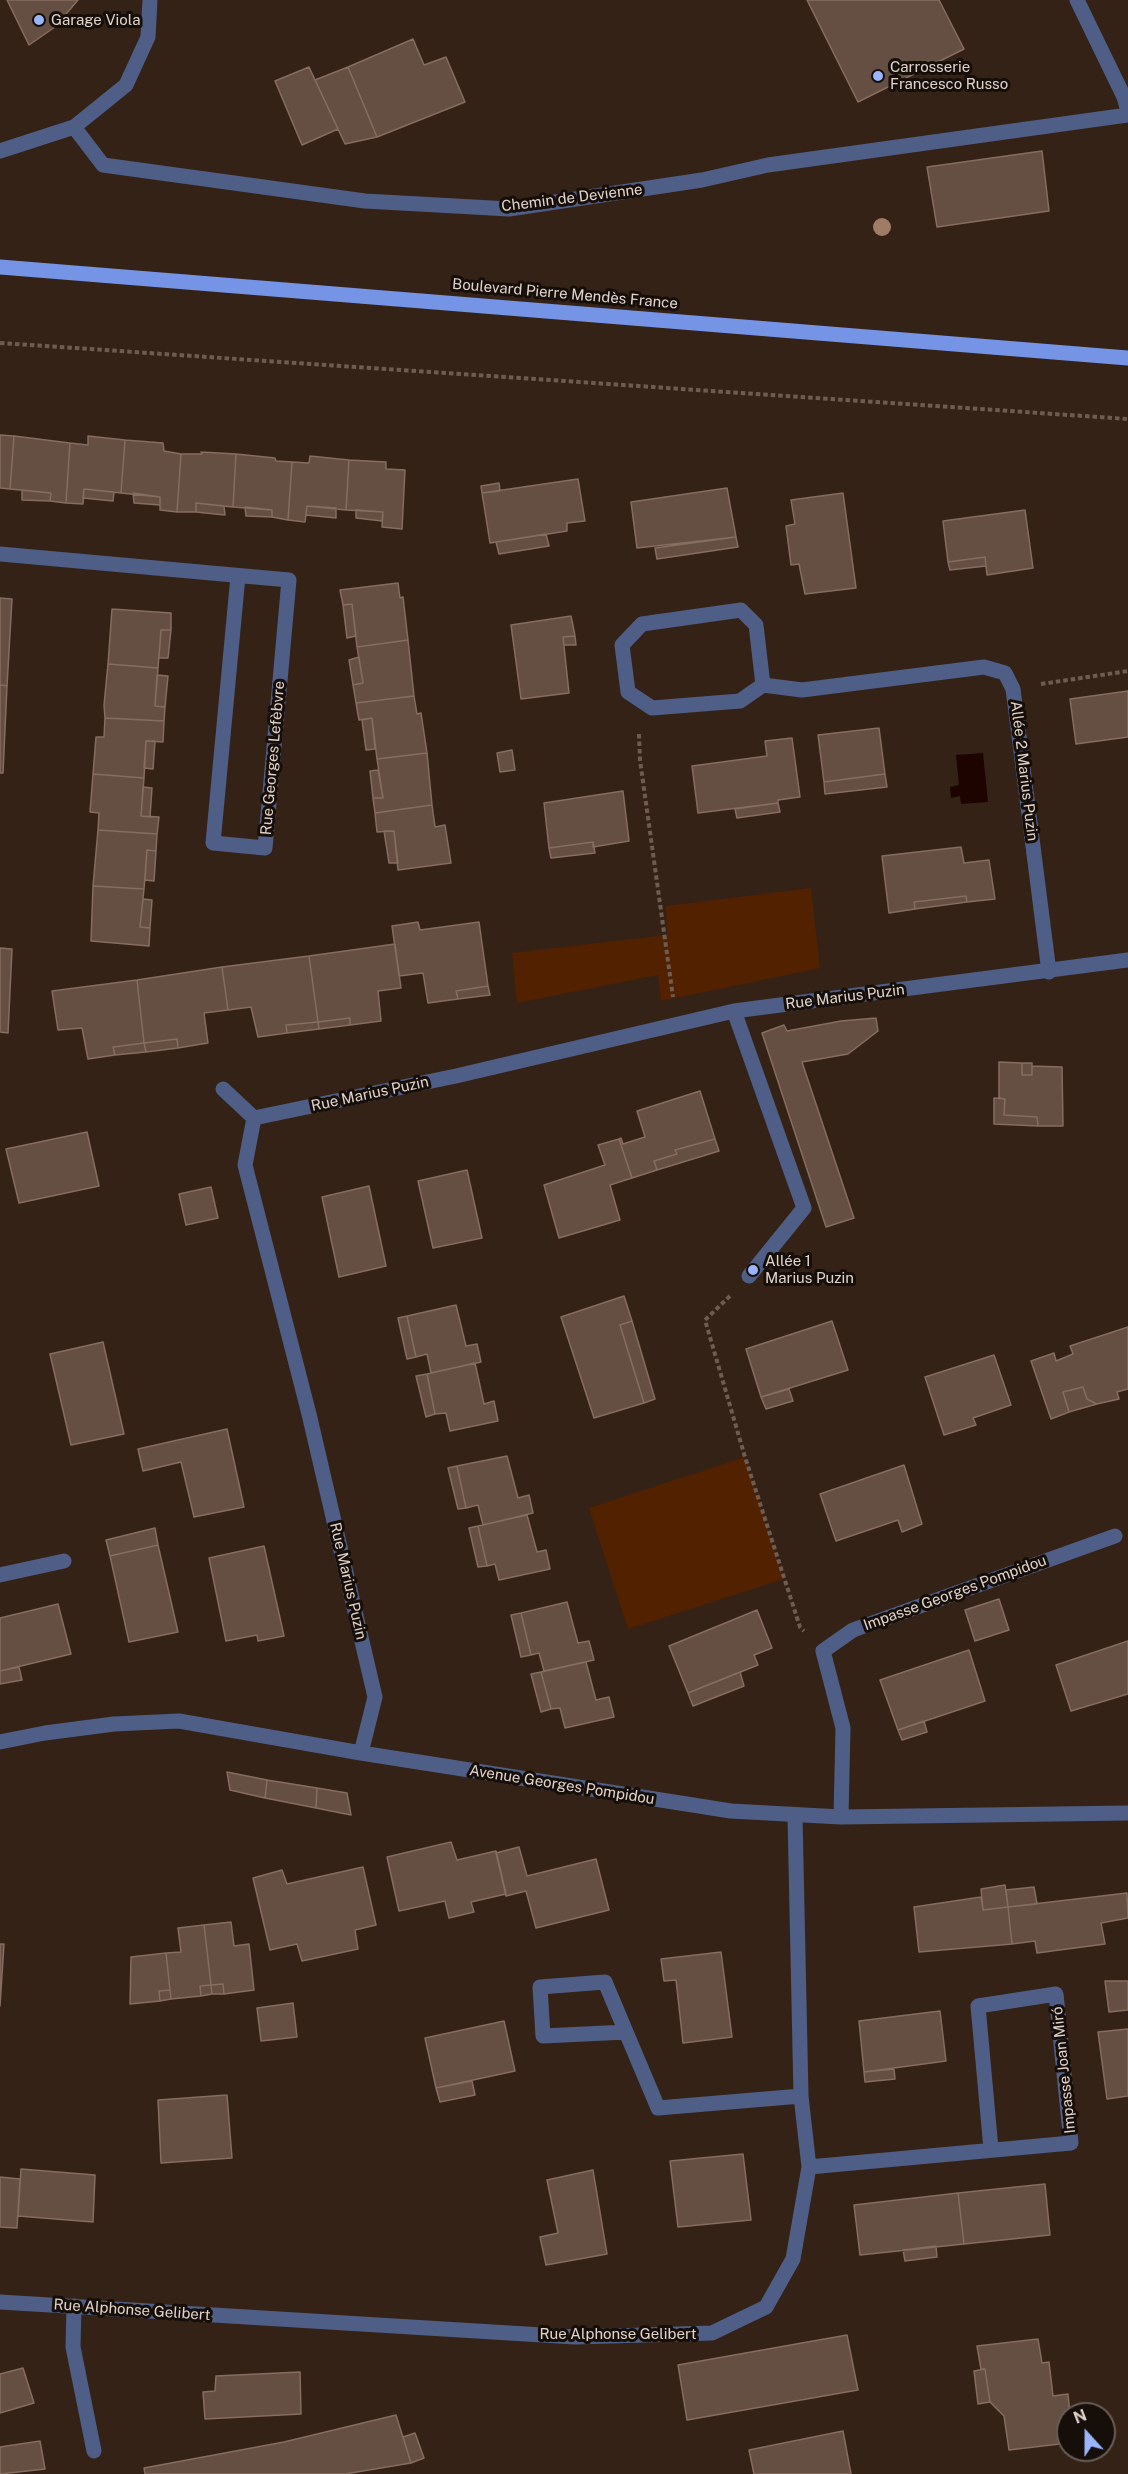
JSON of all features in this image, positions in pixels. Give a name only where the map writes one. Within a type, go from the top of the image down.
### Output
[{"type":"main road","name":"Boulevard Pierre Mendès France","points":[[0,267],[1128,358]]},
{"type":"street","points":[[0,151],[74,127],[126,85],[148,37],[150,0]]},
{"type":"street","points":[[1077,0],[1124,97],[1128,113]]},
{"type":"street","name":"Chemin de Devienne","points":[[74,127],[103,165],[365,201],[509,209],[702,180],[768,165],[1128,113]]},
{"type":"street","name":"Rue Georges Lefèbvre","points":[[0,554],[289,580],[265,848],[213,843],[238,576]]},
{"type":"street","points":[[741,610],[756,625],[763,685],[740,701],[652,708],[628,692],[622,645],[642,624],[741,610]]},
{"type":"street","name":"Allée 2 Marius Puzin","points":[[763,685],[802,690],[984,667],[1005,673],[1013,689],[1049,972]]},
{"type":"street","name":"Rue Marius Puzin","points":[[361,1753],[375,1697],[309,1414],[245,1165],[254,1118],[467,1074],[734,1011],[1128,960]]},
{"type":"street","points":[[734,1011],[804,1208],[749,1276]]},
{"type":"street","points":[[223,1089],[254,1118]]},
{"type":"street","name":"Impasse Georges Pompidou","points":[[823,1651],[854,1630],[1115,1536]]},
{"type":"street","points":[[0,1575],[64,1561]]},
{"type":"street","points":[[823,1651],[843,1728],[841,1817]]},
{"type":"street","name":"Avenue Georges Pompidou","points":[[0,1742],[45,1733],[114,1724],[178,1721],[361,1753],[731,1811],[841,1817],[1128,1813]]},
{"type":"street","name":"Rue Alphonse Gelibert","points":[[0,2302],[575,2337],[712,2333],[766,2307],[794,2259],[808,2167],[801,2096],[795,1816]]},
{"type":"street","points":[[626,2032],[543,2036],[540,1987],[605,1982],[658,2108],[801,2096]]},
{"type":"street","name":"Impasse Joan Miró","points":[[808,2167],[1071,2143],[1056,1994],[978,2006],[992,2149]]},
{"type":"street","points":[[74,2306],[73,2347],[94,2451]]},
{"type":"path","points":[[0,343],[1128,419]]},
{"type":"path","points":[[1013,689],[1128,670]]},
{"type":"path","points":[[639,700],[640,760],[677,1025]]},
{"type":"path","points":[[749,1276],[705,1320],[800,1627],[823,1651]]},
{"type":"shaded area","points":[[983,753],[988,802],[961,804],[960,796],[951,798],[950,787],[959,785],[956,755]]},
{"type":"shaded area","points":[[811,888],[820,968],[661,1001],[658,975],[517,1003],[512,953],[667,935],[666,906]]},
{"type":"shaded area","points":[[745,1457],[784,1579],[628,1629],[589,1508]]},
{"type":"building","name":"Garage Viola","points":[[7,0],[78,0],[55,27],[29,45]]},
{"type":"building","name":"Carrosserie Francesco Russo","points":[[807,0],[939,0],[964,49],[858,102]]},
{"type":"building","points":[[413,39],[424,65],[446,57],[465,102],[377,137],[348,67]]},
{"type":"building","points":[[309,67],[338,129],[302,145],[275,81]]},
{"type":"building","points":[[348,67],[377,137],[345,144],[315,80]]},
{"type":"building","points":[[1042,151],[1049,211],[937,227],[927,167]]},
{"type":"building","points":[[0,435],[14,436],[10,489],[0,488]]},
{"type":"building","points":[[14,436],[70,443],[66,503],[50,501],[51,493],[10,489]]},
{"type":"building","points":[[88,436],[125,440],[121,493],[84,489],[83,504],[66,503],[70,443],[88,445]]},
{"type":"building","points":[[125,440],[163,443],[164,451],[181,454],[177,512],[160,510],[160,497],[121,493]]},
{"type":"building","points":[[201,452],[236,454],[233,507],[196,503],[196,512],[177,512],[181,454],[202,454]]},
{"type":"building","points":[[236,454],[292,462],[288,520],[272,517],[272,510],[233,507]]},
{"type":"building","points":[[310,456],[349,460],[346,510],[307,506],[305,522],[288,520],[292,462],[309,463]]},
{"type":"building","points":[[349,460],[386,462],[386,469],[405,470],[402,529],[382,527],[383,512],[346,510]]},
{"type":"building","points":[[578,479],[585,521],[567,523],[567,531],[490,543],[482,493]]},
{"type":"building","points":[[499,483],[500,491],[482,493],[481,486]]},
{"type":"building","points":[[727,488],[736,537],[637,548],[631,502]]},
{"type":"building","points":[[84,489],[114,492],[113,501],[83,498]]},
{"type":"building","points":[[22,490],[51,493],[50,501],[22,500]]},
{"type":"building","points":[[133,493],[160,497],[160,505],[134,503]]},
{"type":"building","points":[[843,493],[856,588],[805,594],[799,564],[791,565],[786,526],[795,524],[791,500]]},
{"type":"building","points":[[196,503],[224,506],[225,515],[196,512]]},
{"type":"building","points":[[307,506],[336,508],[336,518],[306,515]]},
{"type":"building","points":[[245,507],[272,510],[272,517],[246,516]]},
{"type":"building","points":[[356,510],[383,512],[382,521],[356,518]]},
{"type":"building","points":[[1025,510],[1033,568],[987,575],[985,557],[948,562],[943,521]]},
{"type":"building","points":[[546,534],[549,546],[499,554],[496,542]]},
{"type":"building","points":[[736,537],[738,547],[657,559],[655,548]]},
{"type":"building","points":[[985,557],[986,566],[950,570],[948,562]]},
{"type":"building","points":[[398,583],[400,598],[403,597],[408,640],[357,647],[352,604],[343,605],[340,590]]},
{"type":"building","points":[[0,598],[12,599],[7,686],[0,685]]},
{"type":"building","points":[[352,604],[356,636],[347,638],[343,605]]},
{"type":"building","points":[[112,609],[171,613],[171,630],[161,630],[158,668],[108,664]]},
{"type":"building","points":[[571,616],[575,636],[563,637],[569,693],[521,699],[511,625]]},
{"type":"building","points":[[161,630],[171,630],[168,658],[159,658]]},
{"type":"building","points":[[575,636],[576,645],[564,645],[563,637]]},
{"type":"building","points":[[408,640],[414,696],[356,703],[353,685],[363,683],[357,647]]},
{"type":"building","points":[[359,657],[363,683],[353,685],[349,660]]},
{"type":"building","points":[[108,664],[158,668],[155,706],[165,707],[164,721],[105,718]]},
{"type":"building","points":[[157,675],[168,676],[165,707],[155,706]]},
{"type":"building","points":[[0,685],[7,686],[3,773],[0,773]]},
{"type":"building","points":[[1128,691],[1128,737],[1076,744],[1070,699]]},
{"type":"building","points":[[414,696],[417,714],[421,713],[427,753],[377,759],[372,718],[359,720],[356,703]]},
{"type":"building","points":[[105,718],[164,721],[163,742],[146,741],[144,778],[93,774],[96,737],[104,737]]},
{"type":"building","points":[[372,718],[375,749],[366,750],[362,720]]},
{"type":"building","points":[[879,728],[885,774],[824,782],[818,735]]},
{"type":"building","points":[[792,738],[800,797],[778,800],[778,803],[698,813],[692,766],[767,756],[765,741]]},
{"type":"building","points":[[146,741],[155,741],[153,769],[144,768]]},
{"type":"building","points":[[512,750],[515,770],[500,772],[497,753]]},
{"type":"building","points":[[427,753],[432,805],[375,813],[373,798],[383,798],[377,759]]},
{"type":"building","points":[[378,770],[383,798],[373,798],[370,771]]},
{"type":"building","points":[[93,774],[144,778],[141,816],[159,817],[157,834],[98,830],[99,813],[90,812]]},
{"type":"building","points":[[885,774],[887,787],[825,794],[824,782]]},
{"type":"building","points":[[143,787],[152,788],[150,817],[141,816]]},
{"type":"building","points":[[623,791],[629,841],[593,847],[593,842],[549,848],[544,803]]},
{"type":"building","points":[[778,803],[780,812],[737,818],[735,809]]},
{"type":"building","points":[[432,805],[435,827],[445,825],[451,863],[398,870],[394,831],[377,832],[375,813]]},
{"type":"building","points":[[98,830],[157,834],[156,851],[147,850],[144,889],[93,886]]},
{"type":"building","points":[[384,831],[394,831],[398,863],[389,863]]},
{"type":"building","points":[[593,842],[595,853],[551,858],[549,848]]},
{"type":"building","points":[[961,847],[964,863],[989,860],[995,899],[967,902],[966,896],[914,902],[915,909],[889,913],[882,856]]},
{"type":"building","points":[[147,850],[156,851],[154,881],[145,880]]},
{"type":"building","points":[[93,886],[144,889],[140,927],[150,928],[149,946],[91,941]]},
{"type":"building","points":[[966,896],[967,902],[915,909],[914,902]]},
{"type":"building","points":[[143,899],[152,900],[150,928],[140,927]]},
{"type":"building","points":[[418,922],[420,930],[479,922],[488,986],[456,991],[458,999],[428,1003],[423,973],[399,976],[392,926]]},
{"type":"building","points":[[395,944],[401,988],[378,991],[381,1021],[350,1025],[350,1018],[318,1022],[309,956]]},
{"type":"building","points":[[0,948],[12,949],[8,1033],[0,1032]]},
{"type":"building","points":[[309,956],[318,1022],[286,1025],[287,1033],[258,1037],[251,1007],[228,1010],[222,967]]},
{"type":"building","points":[[222,967],[228,1010],[204,1013],[208,1043],[178,1048],[177,1039],[144,1043],[137,980]]},
{"type":"building","points":[[137,980],[144,1043],[113,1047],[115,1055],[88,1059],[82,1028],[58,1030],[52,991]]},
{"type":"building","points":[[488,986],[490,995],[458,999],[456,991]]},
{"type":"building","points":[[350,1018],[350,1025],[319,1029],[318,1022]]},
{"type":"building","points":[[876,1018],[878,1031],[848,1054],[802,1062],[854,1218],[826,1227],[762,1033],[784,1025],[787,1031],[841,1021]]},
{"type":"building","points":[[318,1022],[319,1029],[287,1033],[286,1025]]},
{"type":"building","points":[[177,1039],[178,1048],[146,1052],[144,1043]]},
{"type":"building","points":[[144,1043],[146,1052],[115,1055],[113,1047]]},
{"type":"building","points":[[999,1062],[1022,1063],[1022,1075],[1032,1075],[1032,1066],[1062,1067],[1063,1126],[1038,1126],[1037,1117],[1004,1115],[1005,1099],[999,1098]]},
{"type":"building","points":[[1022,1063],[1032,1063],[1032,1075],[1022,1075]]},
{"type":"building","points":[[700,1091],[715,1139],[675,1150],[677,1154],[654,1161],[657,1170],[632,1178],[619,1139],[621,1138],[623,1144],[645,1137],[637,1111]]},
{"type":"building","points":[[994,1098],[1005,1099],[1004,1115],[1037,1117],[1038,1126],[994,1124]]},
{"type":"building","points":[[87,1132],[99,1186],[19,1203],[6,1149]]},
{"type":"building","points":[[619,1139],[632,1178],[610,1185],[620,1220],[559,1238],[544,1185],[605,1165],[598,1145]]},
{"type":"building","points":[[715,1139],[719,1151],[657,1170],[654,1161],[677,1154],[675,1150]]},
{"type":"building","points":[[467,1170],[482,1238],[433,1248],[418,1181]]},
{"type":"building","points":[[369,1186],[386,1266],[339,1277],[322,1197]]},
{"type":"building","points":[[211,1187],[218,1218],[186,1225],[179,1194]]},
{"type":"building","points":[[624,1296],[632,1321],[620,1325],[644,1403],[594,1418],[561,1317]]},
{"type":"building","points":[[456,1305],[466,1346],[477,1344],[481,1362],[431,1373],[427,1354],[416,1357],[407,1316]]},
{"type":"building","points":[[407,1316],[416,1357],[407,1359],[398,1318]]},
{"type":"building","points":[[632,1321],[655,1399],[644,1403],[620,1325]]},
{"type":"building","points":[[832,1321],[848,1370],[761,1397],[746,1349]]},
{"type":"building","points":[[1128,1327],[1128,1389],[1117,1392],[1119,1399],[1097,1404],[1087,1399],[1083,1387],[1063,1392],[1069,1412],[1051,1419],[1031,1361],[1054,1353],[1056,1361],[1073,1354],[1070,1346]]},
{"type":"building","points":[[103,1342],[124,1434],[71,1445],[50,1354]]},
{"type":"building","points":[[994,1355],[1011,1405],[973,1418],[976,1425],[944,1435],[925,1377]]},
{"type":"building","points":[[475,1363],[484,1404],[494,1401],[498,1421],[450,1431],[446,1413],[435,1414],[427,1374]]},
{"type":"building","points":[[427,1374],[435,1414],[426,1417],[416,1376]]},
{"type":"building","points":[[1083,1387],[1087,1399],[1097,1404],[1069,1412],[1063,1392]]},
{"type":"building","points":[[789,1389],[793,1401],[766,1409],[761,1397]]},
{"type":"building","points":[[227,1429],[244,1507],[194,1517],[181,1462],[143,1471],[138,1449]]},
{"type":"building","points":[[507,1456],[518,1498],[529,1495],[533,1513],[483,1525],[478,1505],[466,1508],[457,1466]]},
{"type":"building","points":[[904,1465],[922,1524],[902,1532],[898,1520],[836,1541],[820,1494]]},
{"type":"building","points":[[457,1466],[466,1508],[458,1509],[448,1468]]},
{"type":"building","points":[[527,1515],[537,1552],[546,1550],[550,1569],[499,1580],[495,1564],[487,1566],[478,1526]]},
{"type":"building","points":[[478,1526],[487,1566],[478,1567],[469,1528]]},
{"type":"building","points":[[155,1528],[158,1545],[110,1556],[106,1540]]},
{"type":"building","points":[[158,1545],[178,1632],[129,1642],[110,1556]]},
{"type":"building","points":[[264,1546],[284,1636],[258,1641],[257,1635],[226,1641],[209,1558]]},
{"type":"building","points":[[999,1599],[1009,1630],[975,1641],[965,1610]]},
{"type":"building","points":[[567,1602],[578,1643],[589,1641],[594,1660],[544,1671],[539,1653],[531,1655],[521,1613]]},
{"type":"building","points":[[58,1604],[71,1654],[0,1671],[0,1618]]},
{"type":"building","points":[[757,1610],[772,1648],[754,1655],[758,1665],[688,1693],[669,1646]]},
{"type":"building","points":[[521,1613],[531,1655],[521,1657],[511,1615]]},
{"type":"building","points":[[1128,1641],[1128,1694],[1071,1711],[1056,1665]]},
{"type":"building","points":[[969,1650],[985,1701],[898,1730],[880,1680]]},
{"type":"building","points":[[586,1662],[596,1700],[609,1697],[614,1717],[565,1728],[560,1708],[551,1709],[541,1672]]},
{"type":"building","points":[[19,1667],[22,1680],[0,1684],[0,1671]]},
{"type":"building","points":[[541,1672],[551,1709],[541,1712],[531,1674]]},
{"type":"building","points":[[740,1672],[744,1686],[693,1706],[688,1693]]},
{"type":"building","points":[[924,1721],[927,1732],[902,1740],[898,1730]]},
{"type":"building","points":[[227,1772],[267,1780],[265,1798],[230,1790]]},
{"type":"building","points":[[267,1780],[317,1788],[316,1808],[265,1798]]},
{"type":"building","points":[[317,1788],[347,1793],[351,1815],[316,1808]]},
{"type":"building","points":[[451,1842],[457,1860],[496,1851],[506,1894],[471,1902],[474,1912],[449,1918],[445,1901],[399,1911],[387,1857]]},
{"type":"building","points":[[519,1847],[527,1876],[596,1859],[609,1910],[536,1928],[526,1891],[506,1896],[496,1853]]},
{"type":"building","points":[[363,1867],[376,1925],[355,1930],[358,1949],[302,1961],[297,1944],[270,1950],[253,1878],[282,1870],[287,1884]]},
{"type":"building","points":[[1005,1885],[1008,1907],[983,1910],[981,1889]]},
{"type":"building","points":[[1034,1887],[1037,1904],[1008,1907],[1006,1890]]},
{"type":"building","points":[[1127,1893],[1128,1918],[1101,1923],[1105,1944],[1037,1953],[1035,1941],[1012,1944],[1008,1907]]},
{"type":"building","points":[[981,1897],[983,1910],[1008,1907],[1012,1944],[919,1952],[914,1907]]},
{"type":"building","points":[[231,1922],[234,1946],[249,1944],[254,1990],[224,1994],[223,1984],[211,1985],[204,1925]]},
{"type":"building","points":[[204,1925],[211,1985],[200,1986],[201,1996],[171,1999],[166,1953],[181,1952],[178,1928]]},
{"type":"building","points":[[0,1944],[4,1944],[0,2006]]},
{"type":"building","points":[[721,1952],[732,2037],[683,2043],[676,1980],[664,1981],[661,1959]]},
{"type":"building","points":[[166,1953],[170,1990],[159,1991],[160,2001],[130,2004],[131,1957]]},
{"type":"building","points":[[1105,1981],[1128,1981],[1128,2010],[1109,2012]]},
{"type":"building","points":[[223,1984],[224,1994],[212,1994],[211,1985]]},
{"type":"building","points":[[211,1985],[212,1994],[201,1996],[200,1986]]},
{"type":"building","points":[[170,1990],[171,1999],[160,2001],[159,1991]]},
{"type":"building","points":[[293,2003],[297,2037],[261,2041],[257,2008]]},
{"type":"building","points":[[940,2011],[946,2061],[864,2072],[859,2021]]},
{"type":"building","points":[[504,2021],[515,2071],[436,2088],[425,2038]]},
{"type":"building","points":[[1128,2029],[1128,2096],[1107,2099],[1098,2032]]},
{"type":"building","points":[[894,2069],[895,2079],[865,2082],[864,2072]]},
{"type":"building","points":[[472,2081],[475,2095],[440,2102],[436,2088]]},
{"type":"building","points":[[227,2095],[232,2158],[161,2163],[158,2100]]},
{"type":"building","points":[[743,2154],[751,2220],[678,2227],[670,2161]]},
{"type":"building","points":[[21,2169],[95,2175],[93,2222],[18,2216]]},
{"type":"building","points":[[593,2170],[607,2254],[546,2265],[540,2237],[558,2233],[547,2180]]},
{"type":"building","points":[[0,2177],[20,2179],[17,2228],[0,2227]]},
{"type":"building","points":[[1045,2184],[1050,2235],[964,2244],[958,2193]]},
{"type":"building","points":[[958,2193],[964,2244],[860,2255],[854,2205]]},
{"type":"building","points":[[936,2246],[937,2257],[905,2261],[903,2250]]},
{"type":"building","points":[[847,2335],[858,2390],[687,2420],[678,2365]]},
{"type":"building","points":[[1038,2339],[1042,2363],[1049,2362],[1053,2396],[1068,2394],[1069,2402],[1056,2402],[1056,2444],[1009,2450],[1004,2416],[990,2402],[985,2369],[981,2369],[977,2346]]},
{"type":"building","points":[[23,2368],[34,2403],[0,2413],[0,2374]]},
{"type":"building","points":[[985,2369],[990,2402],[978,2404],[974,2371]]},
{"type":"building","points":[[300,2372],[301,2414],[205,2419],[203,2392],[215,2391],[216,2376]]},
{"type":"building","points":[[396,2415],[411,2463],[345,2474],[145,2474],[144,2468],[284,2442]]},
{"type":"building","points":[[843,2431],[851,2474],[754,2474],[749,2450]]},
{"type":"building","points":[[415,2433],[424,2458],[411,2463],[403,2437]]},
{"type":"building","points":[[40,2441],[45,2469],[0,2474],[0,2447]]},
{"type":"place","name":"Garage Viola","points":[[39,20]]},
{"type":"place","name":"Carrosserie Francesco Russo","points":[[878,76]]},
{"type":"place","name":"Allée 1 Marius Puzin","points":[[753,1270]]}]
